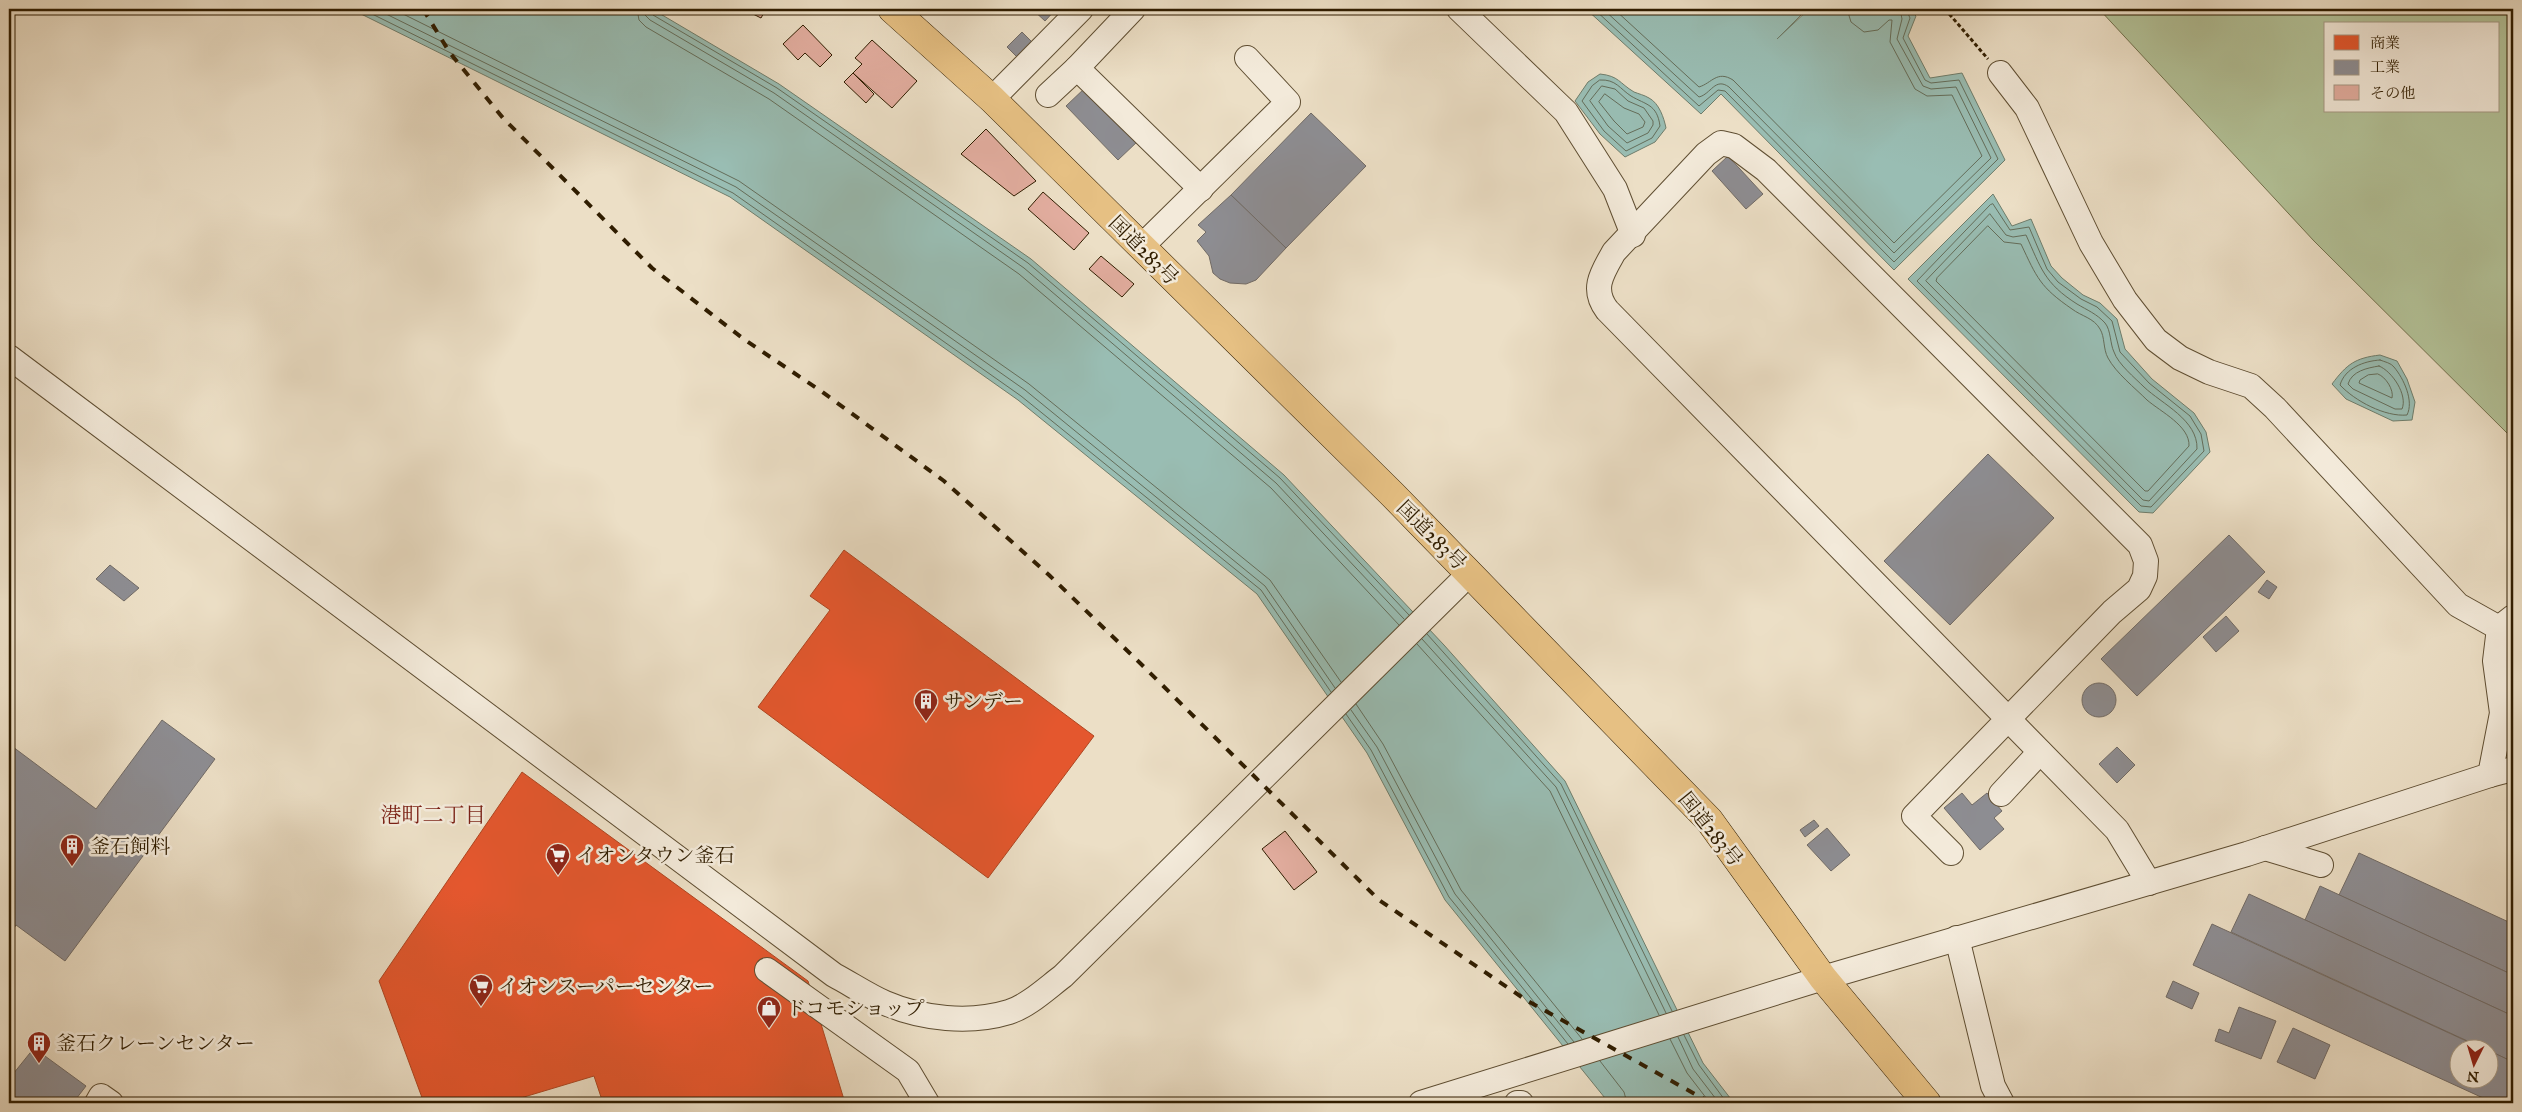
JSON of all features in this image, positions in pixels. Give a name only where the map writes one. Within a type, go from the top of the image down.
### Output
[{"type":"highway","name":"国道283号","points":[[892,9],[992,99],[1470,573],[1709,820],[1824,978],[1927,1103]]},
{"type":"street","points":[[992,99],[1080,9]]},
{"type":"street","points":[[1048,95],[1077,68],[1133,9]]},
{"type":"street","points":[[1459,9],[1566,112],[1614,188],[1633,235]]},
{"type":"street","points":[[1141,248],[1288,102],[1247,58]]},
{"type":"street","points":[[1077,68],[1201,189]]},
{"type":"street","points":[[2000,73],[2027,108],[2091,243],[2125,300],[2156,340],[2180,358],[2209,372],[2251,386],[2295,429],[2458,605],[2506,622],[2495,661],[2502,713],[2490,775]]},
{"type":"street","points":[[1951,853],[1914,816],[2008,720],[2112,612],[2139,589],[2145,576],[2146,561],[2140,544],[1766,170],[1734,146],[1720,143],[1706,154],[1633,235],[1614,252],[1598,286],[1600,301],[1606,310],[2008,720],[2040,752],[2116,830],[2149,883]]},
{"type":"street","points":[[9,357],[834,975],[884,1003],[915,1013],[950,1019],[982,1017],[1010,1012],[1063,976],[1470,573]]},
{"type":"street","points":[[2001,794],[2040,752]]},
{"type":"street","points":[[1421,1103],[1824,978],[2265,848],[2513,768]]},
{"type":"street","points":[[2265,848],[2321,865]]},
{"type":"street","points":[[1957,938],[1993,1086],[2002,1103]]},
{"type":"street","points":[[767,970],[908,1071],[927,1103]]},
{"type":"street","points":[[97,1103],[101,1096],[112,1103]]},
{"type":"path","points":[[1945,9],[2000,73]]},
{"type":"green space","points":[[2099,9],[2513,9],[2513,439],[2314,241]]},
{"type":"water","points":[[351,9],[652,9],[779,84],[1031,259],[1284,475],[1444,645],[1565,781],[1703,1063],[1734,1103],[1609,1103],[1445,900],[1367,753],[1257,594],[1018,400],[730,197]]},
{"type":"water","points":[[1586,9],[1807,9],[1777,39],[1809,9],[1865,9],[1869,14],[1874,9],[1909,9],[1916,16],[1908,36],[1930,78],[1962,73],[2005,160],[1894,270],[1721,94],[1701,114]]},
{"type":"water","points":[[1600,74],[1615,78],[1634,92],[1656,103],[1666,128],[1655,142],[1625,157],[1600,134],[1575,101],[1588,82]]},
{"type":"water","points":[[1993,194],[2012,226],[2031,219],[2051,266],[2062,278],[2083,295],[2100,303],[2117,319],[2125,349],[2152,379],[2194,413],[2206,432],[2210,452],[2153,513],[2139,512],[1908,279]]},
{"type":"water","points":[[2380,355],[2397,361],[2407,379],[2415,402],[2412,420],[2393,421],[2346,399],[2332,384],[2342,371],[2352,363],[2364,358]]},
{"type":"building: 商業","name":"サンデー","points":[[844,550],[1094,736],[988,878],[758,707],[830,610],[810,596]]},
{"type":"building: 商業","name":"イオンタウン釜石","points":[[522,772],[808,981],[845,1103],[603,1103],[594,1076],[504,1103],[424,1103],[379,981]]},
{"type":"building: 工業","points":[[1032,9],[1056,9],[1045,21]]},
{"type":"building: 工業","points":[[1022,32],[1033,43],[1018,58],[1007,47]]},
{"type":"building: 工業","points":[[1086,87],[1138,141],[1118,160],[1066,106]]},
{"type":"building: 工業","points":[[1311,113],[1366,166],[1286,248],[1231,195]]},
{"type":"building: 工業","points":[[1728,156],[1763,194],[1746,209],[1712,171]]},
{"type":"building: 工業","points":[[1231,195],[1286,248],[1256,280],[1246,284],[1230,283],[1220,279],[1213,273],[1209,256],[1197,241],[1206,232],[1198,225]]},
{"type":"building: 工業","points":[[1988,454],[2054,518],[1950,625],[1884,561]]},
{"type":"building: 工業","points":[[2229,535],[2265,572],[2137,696],[2101,659]]},
{"type":"building: 工業","points":[[110,565],[139,588],[124,601],[96,579]]},
{"type":"building: 工業","points":[[2267,580],[2277,587],[2269,599],[2258,592]]},
{"type":"building: 工業","points":[[2226,616],[2239,631],[2216,652],[2203,637]]},
{"type":"building: 工業","points":[[2099,683],[2106,684],[2111,688],[2115,693],[2115,707],[2111,712],[2106,716],[2099,717],[2092,716],[2087,712],[2083,707],[2082,700],[2083,693],[2087,688],[2092,684]]},
{"type":"building: 工業","name":"釜石飼料","points":[[162,720],[215,759],[65,961],[16,925],[9,936],[9,744],[96,809]]},
{"type":"building: 工業","points":[[2117,747],[2135,765],[2117,783],[2099,764]]},
{"type":"building: 工業","points":[[1962,793],[1972,805],[1987,793],[2002,811],[1994,818],[2004,829],[1980,850],[1944,808]]},
{"type":"building: 工業","points":[[1814,820],[1819,826],[1805,837],[1800,830]]},
{"type":"building: 工業","points":[[1827,828],[1850,855],[1831,871],[1807,845]]},
{"type":"building: 工業","points":[[2359,853],[2513,924],[2513,975],[2339,895]]},
{"type":"building: 工業","points":[[2320,886],[2513,975],[2513,1016],[2305,920]]},
{"type":"building: 工業","points":[[2249,894],[2513,1016],[2513,1062],[2500,1056],[2500,1040],[2465,1040],[2231,932]]},
{"type":"building: 工業","points":[[2212,924],[2464,1040],[2450,1040],[2450,1083],[2193,965]]},
{"type":"building: 工業","points":[[2173,981],[2199,993],[2192,1009],[2166,997]]},
{"type":"building: 工業","points":[[2239,1007],[2276,1021],[2261,1059],[2215,1041],[2219,1029],[2229,1033]]},
{"type":"building: 工業","points":[[2293,1028],[2330,1045],[2315,1079],[2277,1062]]},
{"type":"building: 工業","name":"釜石クレーンセンター","points":[[34,1048],[86,1086],[73,1103],[9,1103],[9,1079]]},
{"type":"building: 工業","points":[[2500,1056],[2513,1062],[2513,1103],[2494,1103],[2466,1090],[2500,1090]]},
{"type":"building: その他","points":[[743,9],[766,9],[761,18]]},
{"type":"building: その他","points":[[803,25],[832,55],[820,67],[805,53],[798,60],[783,44]]},
{"type":"building: その他","points":[[872,40],[917,81],[892,108],[853,73],[862,64],[855,58]]},
{"type":"building: その他","points":[[853,73],[874,94],[866,103],[844,82]]},
{"type":"building: その他","points":[[986,129],[1036,181],[1014,196],[961,154]]},
{"type":"building: その他","points":[[1043,192],[1089,233],[1074,250],[1028,209]]},
{"type":"building: その他","points":[[1101,256],[1134,284],[1122,297],[1089,269]]},
{"type":"building: その他","points":[[1285,831],[1317,872],[1294,890],[1262,849]]},
{"type":"railway","points":[[423,9],[450,53],[503,118],[652,268],[745,340],[821,391],[944,481],[1049,575],[1379,900],[1526,1000],[1711,1103]]},
{"type":"place","name":"サンデー","points":[[926,722]]},
{"type":"place","name":"釜石飼料","points":[[72,867]]},
{"type":"place","name":"イオンタウン釜石","points":[[558,876]]},
{"type":"place","name":"イオンスーパーセンター","points":[[481,1007]]},
{"type":"place","name":"ドコモショップ","points":[[769,1029]]},
{"type":"place","name":"釜石クレーンセンター","points":[[39,1064]]},
{"type":"district","name":"港町二丁目","points":[[433,815]]}]
